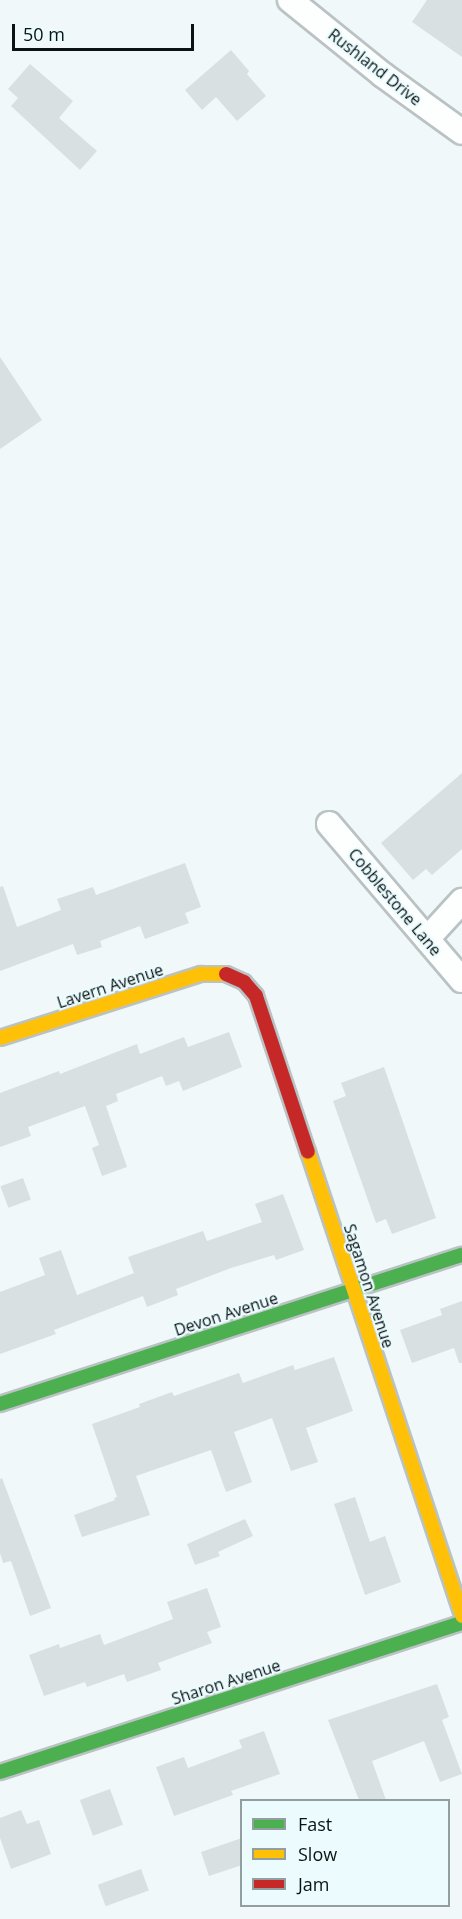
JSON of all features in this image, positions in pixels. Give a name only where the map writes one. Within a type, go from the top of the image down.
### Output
[{"type":"street","name":"Rushland Drive","points":[[290,0],[383,75],[462,132]]},
{"type":"street","name":"Cobblestone Lane","points":[[329,824],[462,980]]},
{"type":"street","points":[[427,939],[462,901]]},
{"type":"street","name":"Lavern Avenue","points":[[0,1038],[201,974],[216,972],[231,975]]},
{"type":"street","name":"Sagamon Avenue","points":[[231,975],[244,982],[256,996],[462,1617]]},
{"type":"street","name":"Devon Avenue","points":[[0,1404],[462,1255]]},
{"type":"street","name":"Sharon Avenue","points":[[0,1772],[462,1623]]},
{"type":"building","points":[[427,0],[462,0],[462,57],[412,22]]},
{"type":"building","points":[[231,50],[266,96],[237,121],[216,97],[202,110],[185,90]]},
{"type":"building","points":[[30,64],[73,101],[59,118],[97,151],[80,170],[11,106],[18,98],[8,89]]},
{"type":"building","points":[[0,357],[42,420],[0,449]]},
{"type":"building","points":[[462,773],[462,849],[432,875],[426,869],[413,880],[381,843]]},
{"type":"building","points":[[185,863],[201,907],[185,913],[189,923],[145,939],[140,926],[100,941],[102,947],[77,955],[73,944],[0,971],[0,887],[3,886],[17,927],[61,910],[57,899],[93,887],[96,895]]},
{"type":"building","points":[[229,1032],[242,1067],[183,1091],[179,1081],[166,1086],[162,1076],[116,1094],[118,1101],[106,1106],[127,1167],[102,1176],[92,1148],[99,1145],[85,1106],[28,1127],[31,1136],[0,1147],[0,1093],[59,1071],[60,1074],[137,1044],[140,1054],[184,1037],[188,1047]]},
{"type":"building","points":[[384,1067],[436,1218],[392,1234],[386,1219],[376,1223],[333,1101],[346,1096],[341,1083]]},
{"type":"building","points":[[23,1178],[31,1200],[8,1208],[0,1186]]},
{"type":"building","points":[[283,1194],[304,1250],[276,1260],[274,1255],[231,1268],[176,1289],[178,1295],[147,1307],[143,1296],[54,1330],[56,1334],[0,1354],[0,1292],[45,1275],[39,1258],[61,1250],[77,1295],[134,1273],[128,1257],[203,1231],[207,1241],[262,1222],[255,1204]]},
{"type":"building","points":[[462,1301],[462,1363],[459,1363],[454,1348],[412,1363],[400,1330],[442,1315],[440,1309]]},
{"type":"building","points":[[334,1357],[353,1411],[306,1428],[318,1462],[291,1471],[272,1418],[234,1432],[252,1482],[226,1492],[211,1450],[136,1476],[150,1515],[82,1537],[74,1515],[115,1500],[114,1498],[117,1497],[92,1424],[140,1407],[139,1404],[172,1392],[174,1396],[239,1373],[243,1383],[293,1365],[295,1370]]},
{"type":"building","points":[[2,1478],[51,1608],[30,1616],[11,1561],[3,1563],[0,1553],[0,1479]]},
{"type":"building","points":[[355,1497],[370,1542],[385,1536],[401,1582],[365,1595],[334,1504]]},
{"type":"building","points":[[245,1519],[253,1536],[218,1552],[220,1556],[195,1565],[187,1544]]},
{"type":"building","points":[[207,1588],[221,1627],[207,1632],[212,1643],[158,1663],[161,1670],[127,1682],[124,1674],[87,1687],[85,1682],[44,1696],[29,1655],[59,1644],[60,1648],[100,1634],[104,1645],[173,1619],[167,1602]]},
{"type":"building","points":[[437,1684],[449,1717],[442,1720],[462,1774],[440,1782],[424,1741],[372,1761],[386,1799],[359,1799],[328,1720]]},
{"type":"building","points":[[264,1731],[280,1774],[231,1791],[233,1795],[174,1816],[156,1767],[184,1757],[188,1768],[242,1748],[239,1740]]},
{"type":"building","points":[[110,1789],[123,1825],[93,1836],[80,1800]]},
{"type":"building","points":[[21,1810],[27,1824],[39,1820],[51,1854],[11,1869],[0,1838],[0,1818]]},
{"type":"building","points":[[240,1839],[240,1866],[209,1876],[201,1852]]},
{"type":"building","points":[[141,1869],[149,1891],[106,1906],[98,1885]]},
{"type":"traffic: fast","points":[[0,1404],[462,1255]]},
{"type":"traffic: fast","points":[[0,1772],[462,1623]]},
{"type":"traffic: slow","points":[[0,1038],[201,974],[226,974]]},
{"type":"traffic: slow","points":[[308,1152],[462,1616]]},
{"type":"traffic: jam","points":[[226,974],[244,982],[256,996],[308,1152]]}]
